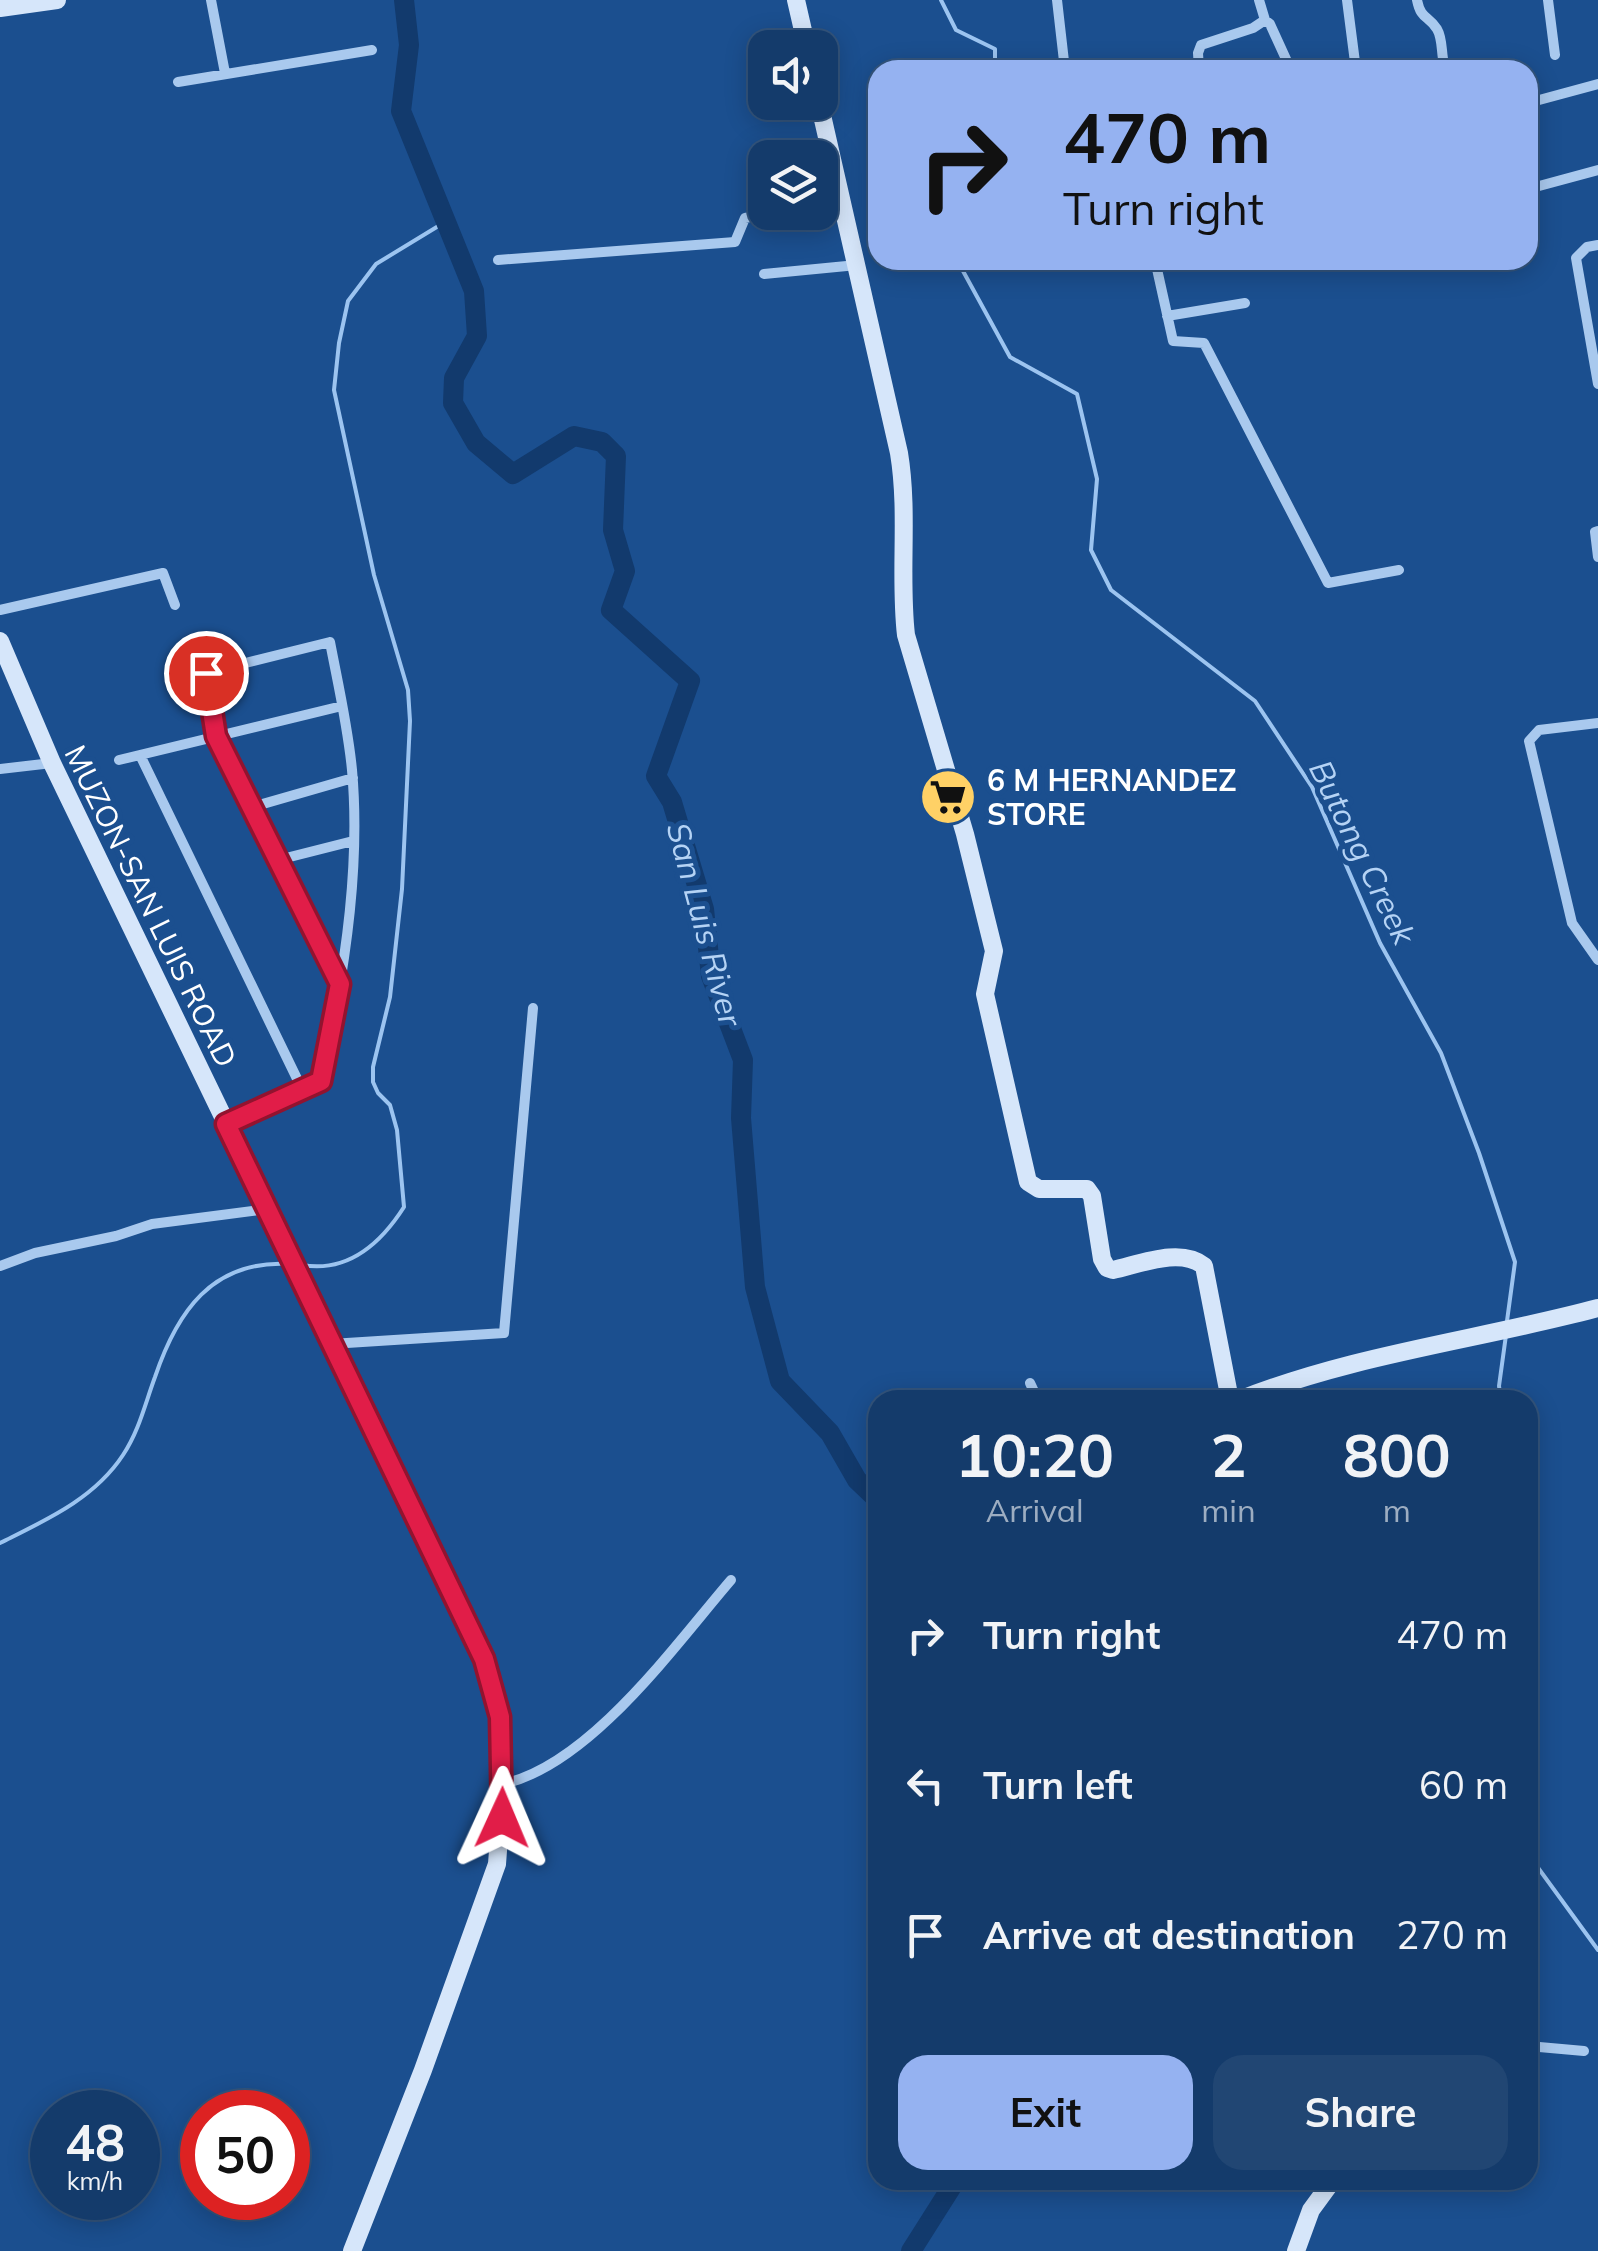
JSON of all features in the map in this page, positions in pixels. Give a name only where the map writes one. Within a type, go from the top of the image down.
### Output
[{"type":"street","points":[[0,8],[57,0]]},
{"type":"street","points":[[210,0],[226,73]]},
{"type":"street","points":[[796,0],[803,30]]},
{"type":"street","points":[[1057,0],[1064,60]]},
{"type":"street","points":[[1259,0],[1286,60]]},
{"type":"street","points":[[1346,0],[1355,60]]},
{"type":"street","points":[[1416,0],[1420,14],[1437,30],[1443,60]]},
{"type":"street","points":[[1548,0],[1556,55]]},
{"type":"street","points":[[1198,60],[1201,45],[1253,28],[1265,20]]},
{"type":"street","points":[[178,82],[372,50]]},
{"type":"street","points":[[1538,100],[1598,84]]},
{"type":"street","points":[[823,120],[903,476],[906,636],[965,834],[994,951],[985,994],[1028,1182],[1039,1189],[1087,1189],[1092,1196],[1102,1259],[1107,1268],[1182,1256],[1204,1266],[1228,1390]]},
{"type":"street","points":[[1538,186],[1598,170]]},
{"type":"street","points":[[498,260],[735,242],[748,217]]},
{"type":"street","points":[[1598,245],[1587,247],[1576,258],[1598,384]]},
{"type":"street","points":[[764,274],[858,265]]},
{"type":"street","points":[[1157,270],[1173,341],[1204,343],[1328,583],[1399,570]]},
{"type":"street","points":[[1168,316],[1244,303]]},
{"type":"street","points":[[1598,531],[1598,557]]},
{"type":"street","points":[[0,610],[164,573],[175,605]]},
{"type":"street","name":"MUZON-SAN LUIS ROAD","points":[[0,641],[52,764],[484,1659],[500,1717],[502,1839],[493,1878],[352,2251]]},
{"type":"street","points":[[226,1124],[321,1081],[340,984],[346,948],[353,841],[353,778],[330,642],[206,673],[216,736],[340,984]]},
{"type":"street","points":[[119,760],[342,706]]},
{"type":"street","points":[[1598,722],[1539,730],[1529,741],[1572,923],[1598,960]]},
{"type":"street","points":[[140,755],[302,1089]]},
{"type":"street","points":[[0,769],[52,764]]},
{"type":"street","points":[[252,807],[353,778]]},
{"type":"street","points":[[278,860],[353,841]]},
{"type":"street","points":[[327,958],[346,948]]},
{"type":"street","points":[[330,1344],[504,1333],[533,1008]]},
{"type":"street","points":[[0,1266],[152,1224],[267,1209]]},
{"type":"street","points":[[1265,1390],[1344,1365],[1516,1330],[1598,1308]]},
{"type":"street","points":[[1030,1382],[1034,1390]]},
{"type":"street","points":[[504,1784],[524,1780],[545,1769],[631,1698],[731,1580]]},
{"type":"street","points":[[1538,2047],[1584,2051]]},
{"type":"street","points":[[1296,2251],[1311,2210],[1326,2190]]},
{"type":"waterway","name":"San Luis River","points":[[404,0],[409,45],[401,111],[474,291],[477,336],[454,378],[453,403],[476,443],[513,474],[574,436],[602,442],[616,456],[613,530],[625,571],[611,610],[690,681],[656,776],[672,802],[704,909],[711,976],[743,1060],[741,1118],[755,1287],[780,1381],[830,1433],[857,1480],[868,1490]]},
{"type":"waterway","name":"Butong Creek","points":[[941,0],[956,30],[995,49],[995,60]]},
{"type":"waterway","points":[[302,1265],[348,1260],[374,1243],[404,1207],[397,1130],[390,1105],[373,1082],[373,1067],[390,997],[402,889],[408,690],[374,575],[334,390],[348,301],[376,264],[445,222]]},
{"type":"waterway","name":"Butong Creek","points":[[962,270],[1010,357],[1077,394],[1097,479],[1091,550],[1111,590],[1255,701],[1312,787],[1380,943],[1441,1053],[1479,1153],[1515,1262],[1507,1321]]},
{"type":"waterway","points":[[0,1543],[68,1507],[111,1470],[133,1436],[174,1331],[201,1295],[238,1271],[288,1264]]},
{"type":"waterway","name":"Butong Creek","points":[[1500,1390],[1506,1335]]},
{"type":"waterway","name":"Butong Creek","points":[[1538,1868],[1598,1950]]},
{"type":"waterway","name":"San Luis River","points":[[911,2251],[950,2190]]},
{"type":"place","name":"6 M HERNANDEZ STORE","points":[[948,797]]},
{"type":"route","points":[[206,673],[216,736],[340,984],[321,1081],[226,1124],[484,1659],[500,1717],[502,1818]]}]
